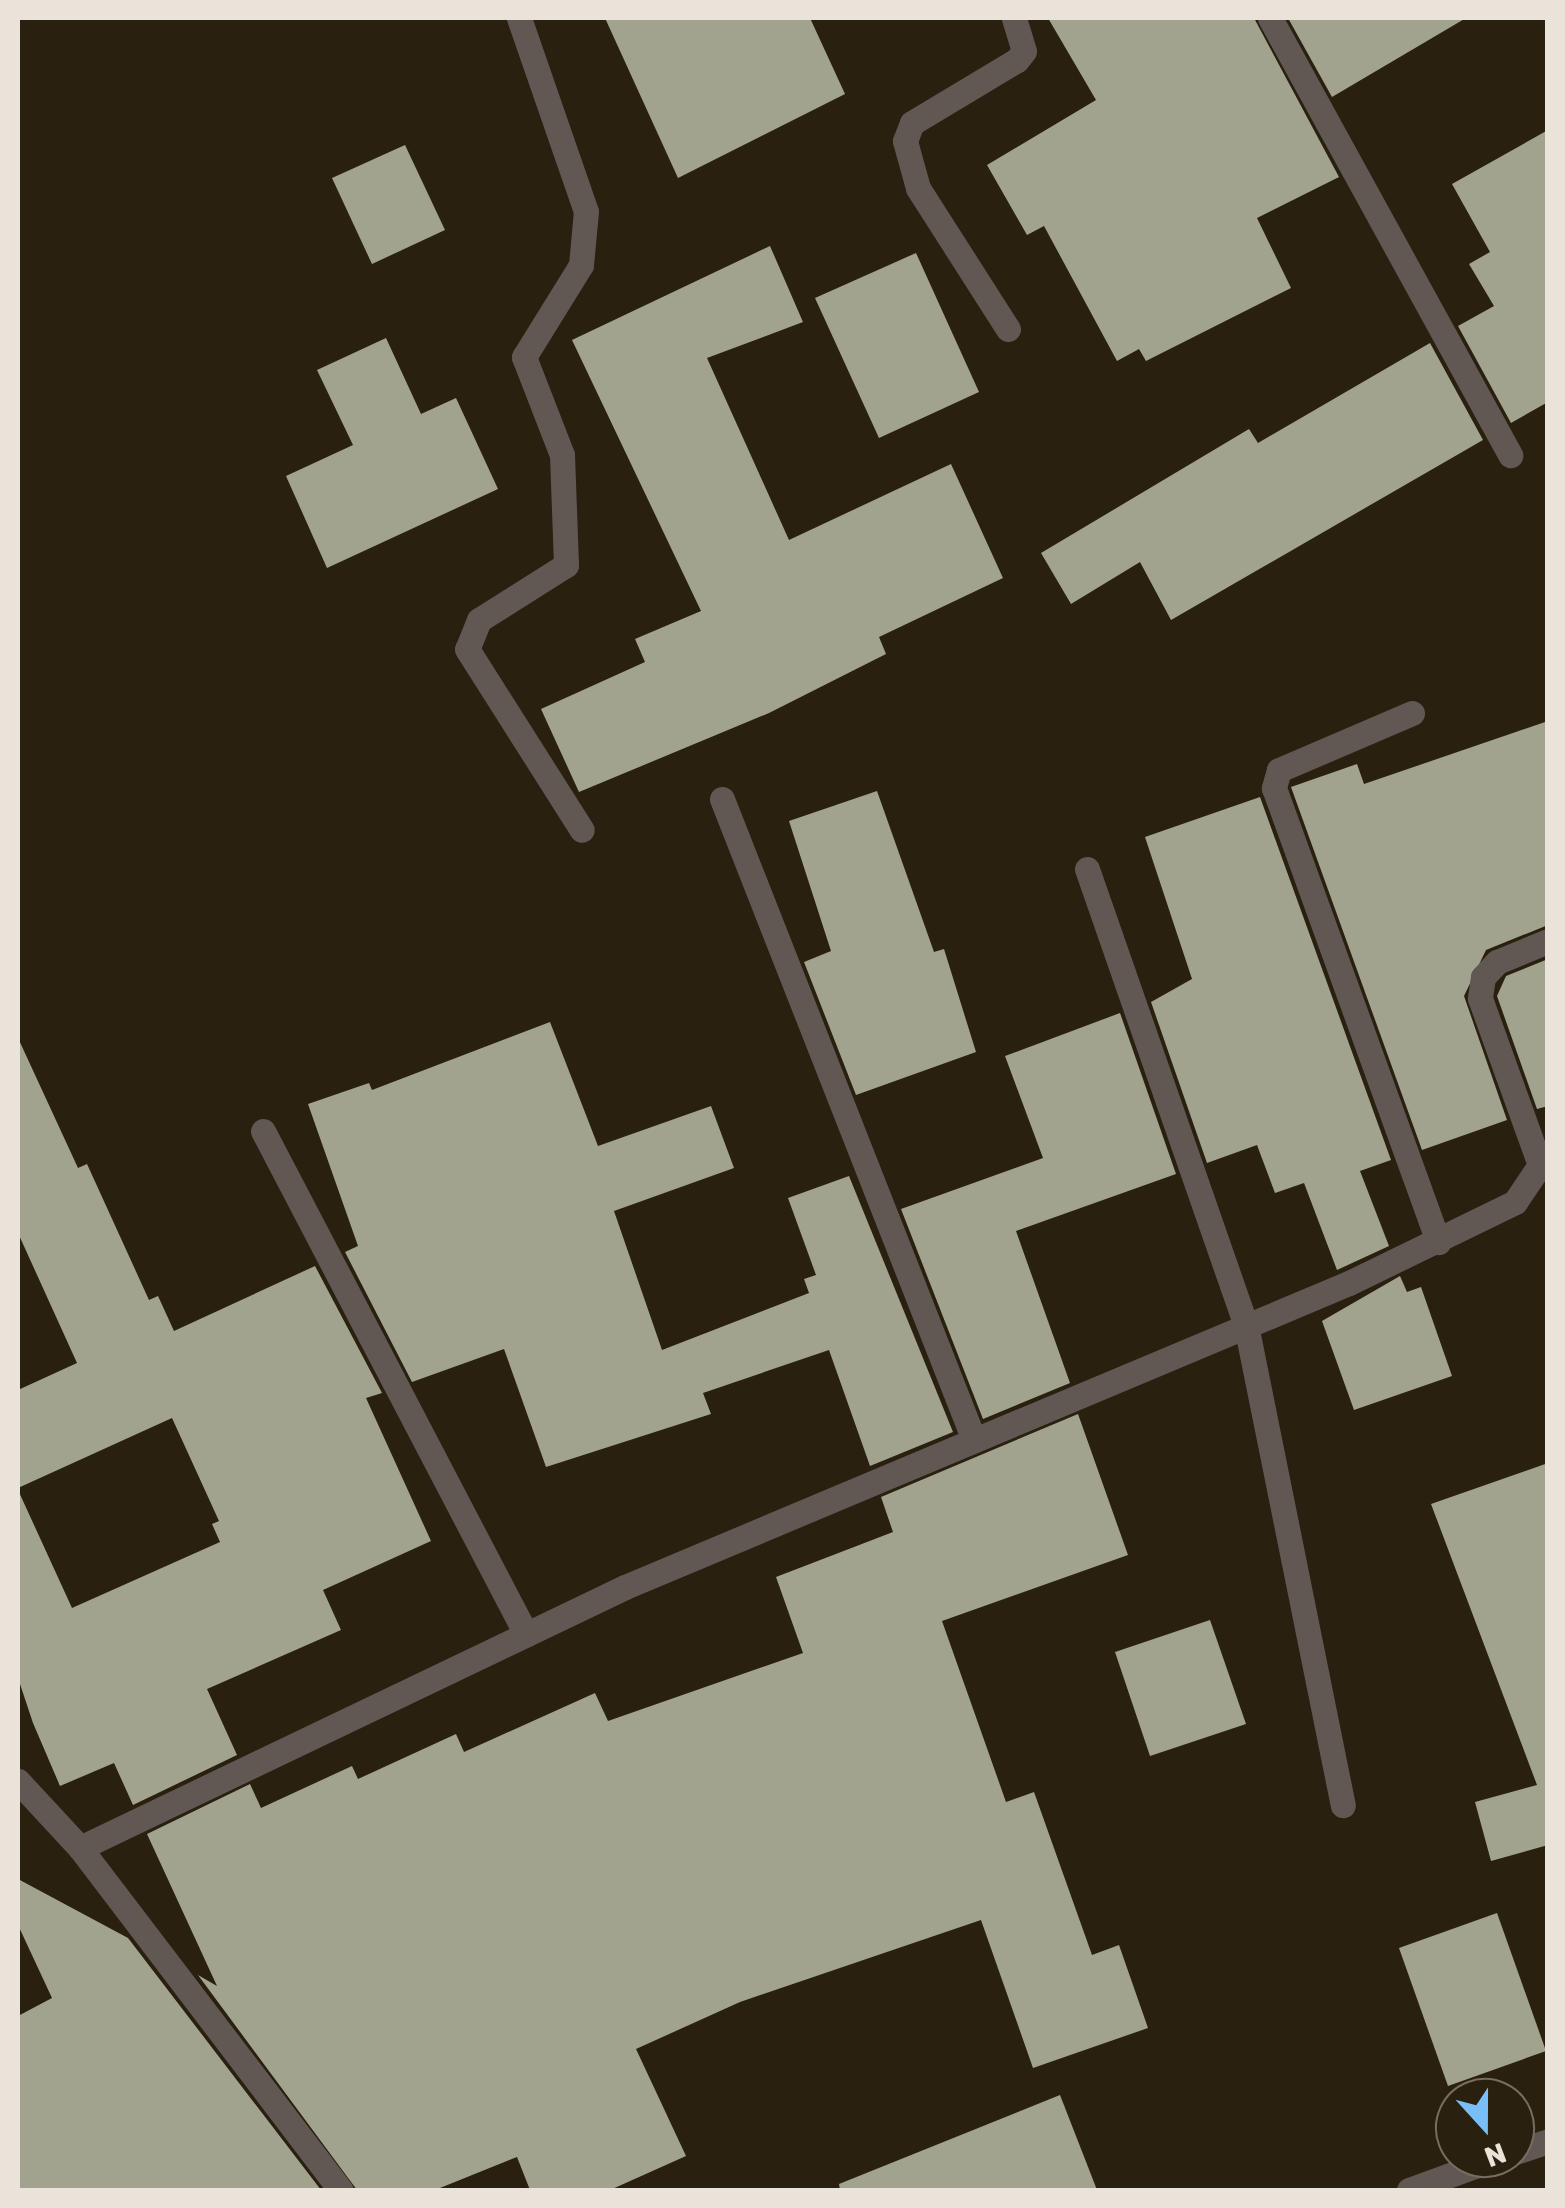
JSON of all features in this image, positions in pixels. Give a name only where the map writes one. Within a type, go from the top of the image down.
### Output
[{"type":"street","points":[[519,18],[586,211],[581,264],[524,357],[562,455],[566,566],[480,620],[467,648],[582,830]]},
{"type":"street","points":[[1008,329],[918,188],[906,141],[912,123],[1017,60],[1024,51],[1014,18]]},
{"type":"street","points":[[1270,18],[1510,456]]},
{"type":"street","points":[[1412,712],[1279,770],[1274,788],[1438,1242]]},
{"type":"street","points":[[722,799],[974,1440]]},
{"type":"street","points":[[1087,869],[1246,1325],[1343,1805]]},
{"type":"street","points":[[80,1848],[526,1634],[1438,1242],[1515,1202],[1540,1165],[1480,998],[1496,962],[1548,941]]},
{"type":"street","points":[[263,1131],[526,1634]]},
{"type":"street","points":[[18,1781],[80,1848],[340,2190]]},
{"type":"street","points":[[1409,2190],[1442,2178]]},
{"type":"building","points":[[605,18],[810,18],[845,94],[678,178]]},
{"type":"building","points":[[1048,18],[1254,18],[1339,177],[1257,218],[1291,288],[1146,361],[1139,349],[1117,361],[1044,226],[1027,235],[987,165],[1096,100]]},
{"type":"building","points":[[1288,18],[1466,18],[1332,97]]},
{"type":"building","points":[[1548,130],[1548,402],[1511,423],[1458,326],[1494,306],[1469,264],[1490,252],[1452,184]]},
{"type":"building","points":[[405,145],[445,230],[372,264],[332,178]]},
{"type":"building","points":[[770,246],[803,322],[707,358],[789,540],[951,464],[1003,578],[879,637],[886,654],[769,713],[579,792],[541,709],[645,662],[635,639],[701,611],[572,340]]},
{"type":"building","points":[[916,253],[979,392],[879,438],[815,298]]},
{"type":"building","points":[[386,338],[421,414],[456,398],[498,489],[327,568],[286,476],[353,445],[317,370]]},
{"type":"building","points":[[1430,343],[1483,440],[1171,620],[1140,562],[1071,604],[1041,553],[1249,429],[1258,443]]},
{"type":"building","points":[[1548,721],[1548,925],[1486,950],[1464,996],[1507,1120],[1422,1150],[1291,787],[1357,764],[1364,784]]},
{"type":"building","points":[[877,791],[934,952],[944,949],[976,1052],[856,1095],[804,962],[831,951],[789,821]]},
{"type":"building","points":[[1260,797],[1391,1160],[1360,1171],[1389,1246],[1337,1270],[1304,1183],[1275,1193],[1257,1145],[1207,1163],[1151,1002],[1192,979],[1145,837]]},
{"type":"building","points":[[1548,959],[1548,1106],[1537,1109],[1497,996],[1506,976]]},
{"type":"building","points":[[1120,1013],[1176,1174],[1016,1231],[1070,1383],[983,1419],[901,1209],[1043,1158],[1005,1056]]},
{"type":"building","points":[[550,1022],[598,1146],[711,1106],[734,1168],[614,1211],[662,1350],[809,1293],[804,1279],[816,1275],[788,1198],[849,1176],[953,1432],[870,1466],[829,1350],[703,1393],[711,1414],[546,1467],[504,1349],[412,1382],[345,1252],[358,1246],[308,1104],[369,1083],[372,1090]]},
{"type":"building","points":[[18,1038],[78,1168],[87,1164],[149,1300],[158,1296],[174,1331],[315,1266],[382,1393],[366,1398],[431,1541],[323,1590],[341,1630],[207,1689],[237,1755],[133,1805],[114,1763],[60,1786],[33,1723],[18,1678],[18,1490],[72,1608],[220,1542],[212,1524],[219,1521],[172,1418],[18,1488],[18,1390],[77,1363],[18,1233]]},
{"type":"building","points":[[1400,1276],[1407,1292],[1421,1287],[1452,1376],[1354,1410],[1322,1321]]},
{"type":"building","points":[[1078,1414],[1128,1555],[942,1621],[1006,1802],[1034,1792],[1092,1955],[1119,1945],[1148,2028],[1033,2068],[981,1920],[740,2002],[636,2049],[686,2156],[610,2190],[530,2190],[517,2157],[435,2190],[357,2190],[198,1975],[217,1986],[147,1834],[250,1784],[261,1808],[352,1766],[358,1779],[456,1734],[464,1752],[595,1693],[608,1721],[803,1653],[776,1577],[893,1532],[881,1497]]},
{"type":"building","points":[[1548,1463],[1548,1845],[1491,1861],[1475,1802],[1537,1785],[1431,1504]]},
{"type":"building","points":[[1210,1620],[1246,1724],[1150,1756],[1115,1652]]},
{"type":"building","points":[[18,1879],[128,1938],[321,2190],[18,2190],[18,2016],[52,1998],[18,1925]]},
{"type":"building","points":[[1497,1913],[1546,2051],[1470,2078],[1445,2078],[1399,1948]]},
{"type":"building","points":[[1060,2095],[1097,2190],[840,2190],[839,2184]]}]
